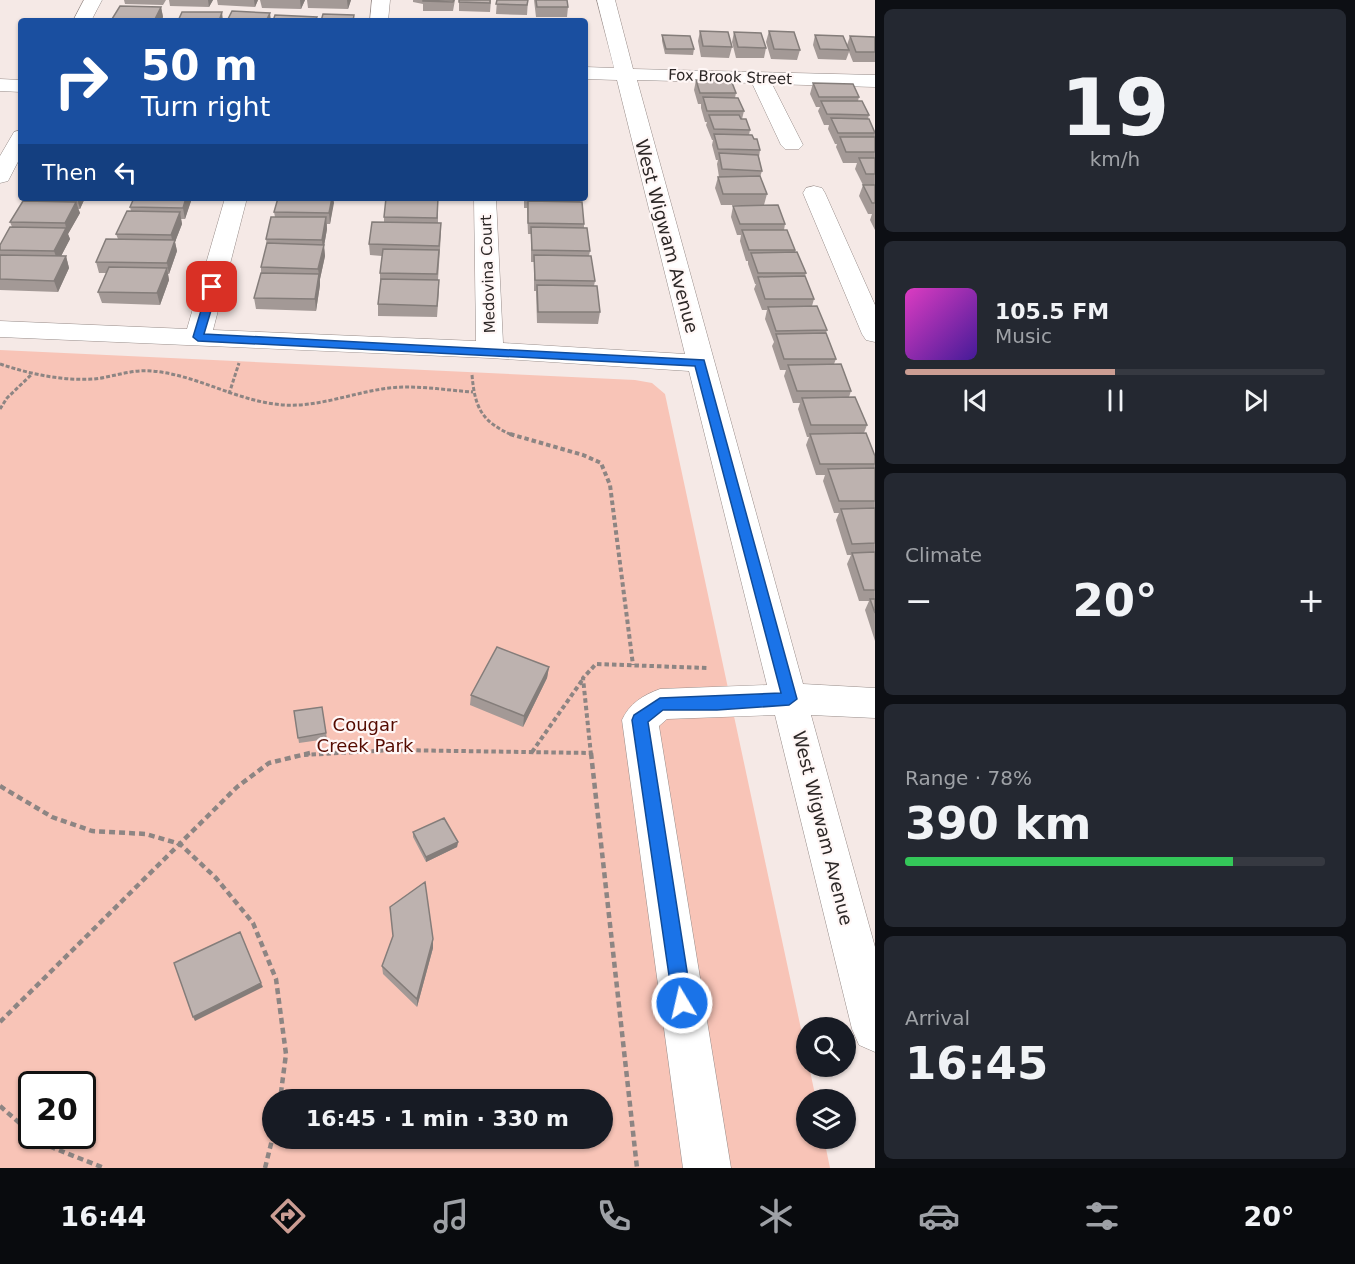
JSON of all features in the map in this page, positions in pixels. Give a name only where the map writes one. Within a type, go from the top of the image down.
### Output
[{"type":"street","points":[[84,18],[93,0]]},
{"type":"street","points":[[379,18],[381,0]]},
{"type":"street","name":"West Wigwam Avenue","points":[[606,0],[875,1029]]},
{"type":"street","name":"Fox Brook Street","points":[[588,73],[875,81]]},
{"type":"street","points":[[759,78],[792,145]]},
{"type":"street","points":[[0,85],[18,86]]},
{"type":"street","points":[[0,176],[18,142]]},
{"type":"street","points":[[814,194],[875,334]]},
{"type":"street","points":[[198,337],[235,201]]},
{"type":"street","name":"Medovina Court","points":[[485,201],[490,350]]},
{"type":"street","points":[[0,329],[490,350],[700,363]]},
{"type":"street","points":[[707,1168],[640,720],[660,704],[717,704],[789,699],[875,703]]},
{"type":"path","points":[[0,364],[33,374],[93,379],[152,371],[169,374],[235,397],[284,405],[337,401],[383,389],[417,387],[472,392]]},
{"type":"path","points":[[0,409],[7,398],[33,374]]},
{"type":"path","points":[[472,375],[472,392],[476,406],[495,426],[522,441],[592,458],[601,463],[610,485],[633,665]]},
{"type":"path","points":[[532,753],[583,678],[596,664],[708,668]]},
{"type":"path","points":[[583,678],[637,1168]]},
{"type":"path","points":[[0,1022],[237,787],[269,764],[311,753],[392,750],[591,753]]},
{"type":"path","points":[[0,786],[52,818],[92,831],[146,834],[180,844],[216,878],[253,923],[276,979],[286,1054],[281,1089]]},
{"type":"path","points":[[0,1106],[18,1122]]},
{"type":"path","points":[[56,1149],[104,1168]]},
{"type":"path","points":[[265,1168],[270,1149]]},
{"type":"green space","name":"Cougar Creek Park","points":[[0,350],[635,380],[652,383],[665,394],[798,1017],[796,1017],[796,1077],[811,1077],[814,1089],[796,1089],[796,1149],[826,1149],[830,1168],[0,1168]]},
{"type":"building","points":[[423,0],[454,0],[453,2]]},
{"type":"building","points":[[459,0],[490,0],[490,3],[459,2]]},
{"type":"building","points":[[497,0],[528,0],[527,5],[496,4]]},
{"type":"building","points":[[536,0],[567,0],[568,7],[537,7]]},
{"type":"building","points":[[120,6],[161,7],[156,18],[113,18]]},
{"type":"building","points":[[232,11],[270,13],[268,18],[228,18]]},
{"type":"building","points":[[182,12],[222,12],[220,18],[179,18]]},
{"type":"building","points":[[323,14],[354,15],[354,18],[322,18]]},
{"type":"building","points":[[275,15],[317,17],[316,18],[274,18]]},
{"type":"building","points":[[700,31],[728,32],[732,47],[703,46]]},
{"type":"building","points":[[769,31],[794,32],[800,50],[774,49]]},
{"type":"building","points":[[734,32],[761,33],[766,48],[738,47]]},
{"type":"building","points":[[662,35],[690,36],[694,49],[666,49]]},
{"type":"building","points":[[815,35],[843,36],[849,50],[820,49]]},
{"type":"building","points":[[850,36],[875,37],[875,52],[856,52]]},
{"type":"building","points":[[696,80],[731,80],[736,93],[700,93]]},
{"type":"building","points":[[813,83],[853,84],[859,97],[819,97]]},
{"type":"building","points":[[703,97],[738,98],[744,111],[707,111]]},
{"type":"building","points":[[821,101],[862,101],[869,115],[827,114]]},
{"type":"building","points":[[709,115],[739,115],[741,119],[746,119],[750,130],[714,129]]},
{"type":"building","points":[[831,118],[869,119],[875,133],[838,133]]},
{"type":"building","points":[[714,134],[752,135],[754,139],[757,139],[760,150],[718,149]]},
{"type":"building","points":[[840,137],[875,137],[875,152],[846,152]]},
{"type":"building","points":[[719,153],[758,155],[762,171],[722,169]]},
{"type":"building","points":[[859,158],[875,158],[875,174],[866,174]]},
{"type":"building","points":[[760,176],[767,194],[723,194],[718,177]]},
{"type":"building","points":[[863,185],[875,185],[875,203],[872,203]]},
{"type":"building","points":[[23,201],[76,202],[65,223],[10,222]]},
{"type":"building","points":[[133,201],[185,201],[183,208],[130,207]]},
{"type":"building","points":[[277,201],[331,201],[329,213],[274,212]]},
{"type":"building","points":[[386,201],[438,201],[437,218],[384,217]]},
{"type":"building","points":[[528,201],[582,202],[584,224],[528,223]]},
{"type":"building","points":[[778,205],[785,224],[740,224],[733,206]]},
{"type":"building","points":[[127,211],[180,212],[171,235],[116,234]]},
{"type":"building","points":[[271,217],[326,217],[322,240],[266,239]]},
{"type":"building","points":[[372,222],[441,223],[439,246],[369,244]]},
{"type":"building","points":[[10,227],[66,228],[54,251],[0,250],[0,245]]},
{"type":"building","points":[[531,227],[587,228],[590,251],[532,250]]},
{"type":"building","points":[[742,230],[787,230],[795,250],[749,250]]},
{"type":"building","points":[[106,239],[175,240],[167,263],[96,262]]},
{"type":"building","points":[[267,243],[324,245],[318,269],[261,267]]},
{"type":"building","points":[[383,249],[439,250],[437,274],[380,273]]},
{"type":"building","points":[[797,252],[806,273],[758,273],[751,253]]},
{"type":"building","points":[[0,255],[66,256],[54,281],[0,279]]},
{"type":"building","points":[[534,255],[591,256],[595,281],[535,280]]},
{"type":"building","points":[[109,267],[167,268],[157,293],[98,292]]},
{"type":"building","points":[[261,273],[319,274],[315,299],[254,298]]},
{"type":"building","points":[[805,276],[814,299],[765,299],[758,277]]},
{"type":"building","points":[[381,279],[439,280],[437,306],[378,304]]},
{"type":"building","points":[[537,285],[597,286],[600,312],[538,312]]},
{"type":"building","points":[[817,306],[827,330],[776,331],[768,307]]},
{"type":"building","points":[[826,333],[836,359],[784,359],[776,334]]},
{"type":"building","points":[[841,364],[851,391],[797,391],[788,365]]},
{"type":"building","points":[[855,397],[867,425],[811,425],[802,398]]},
{"type":"building","points":[[866,433],[875,456],[875,464],[820,464],[810,434]]},
{"type":"building","points":[[875,468],[875,501],[839,501],[828,469]]},
{"type":"building","points":[[875,508],[875,543],[852,544],[841,509]]},
{"type":"building","points":[[875,552],[875,590],[864,590],[852,553]]},
{"type":"building","points":[[870,599],[875,599],[875,613]]},
{"type":"building","points":[[497,647],[549,667],[524,716],[471,695]]},
{"type":"building","points":[[322,707],[326,733],[298,738],[294,711]]},
{"type":"building","points":[[444,818],[458,842],[426,857],[413,832]]},
{"type":"building","points":[[425,882],[433,939],[417,999],[382,966],[393,936],[390,907]]},
{"type":"building","points":[[240,932],[261,983],[193,1017],[174,963]]},
{"type":"route","points":[[212,287],[198,337],[490,350],[700,363],[789,699],[717,704],[660,704],[640,720],[682,1003]]}]
